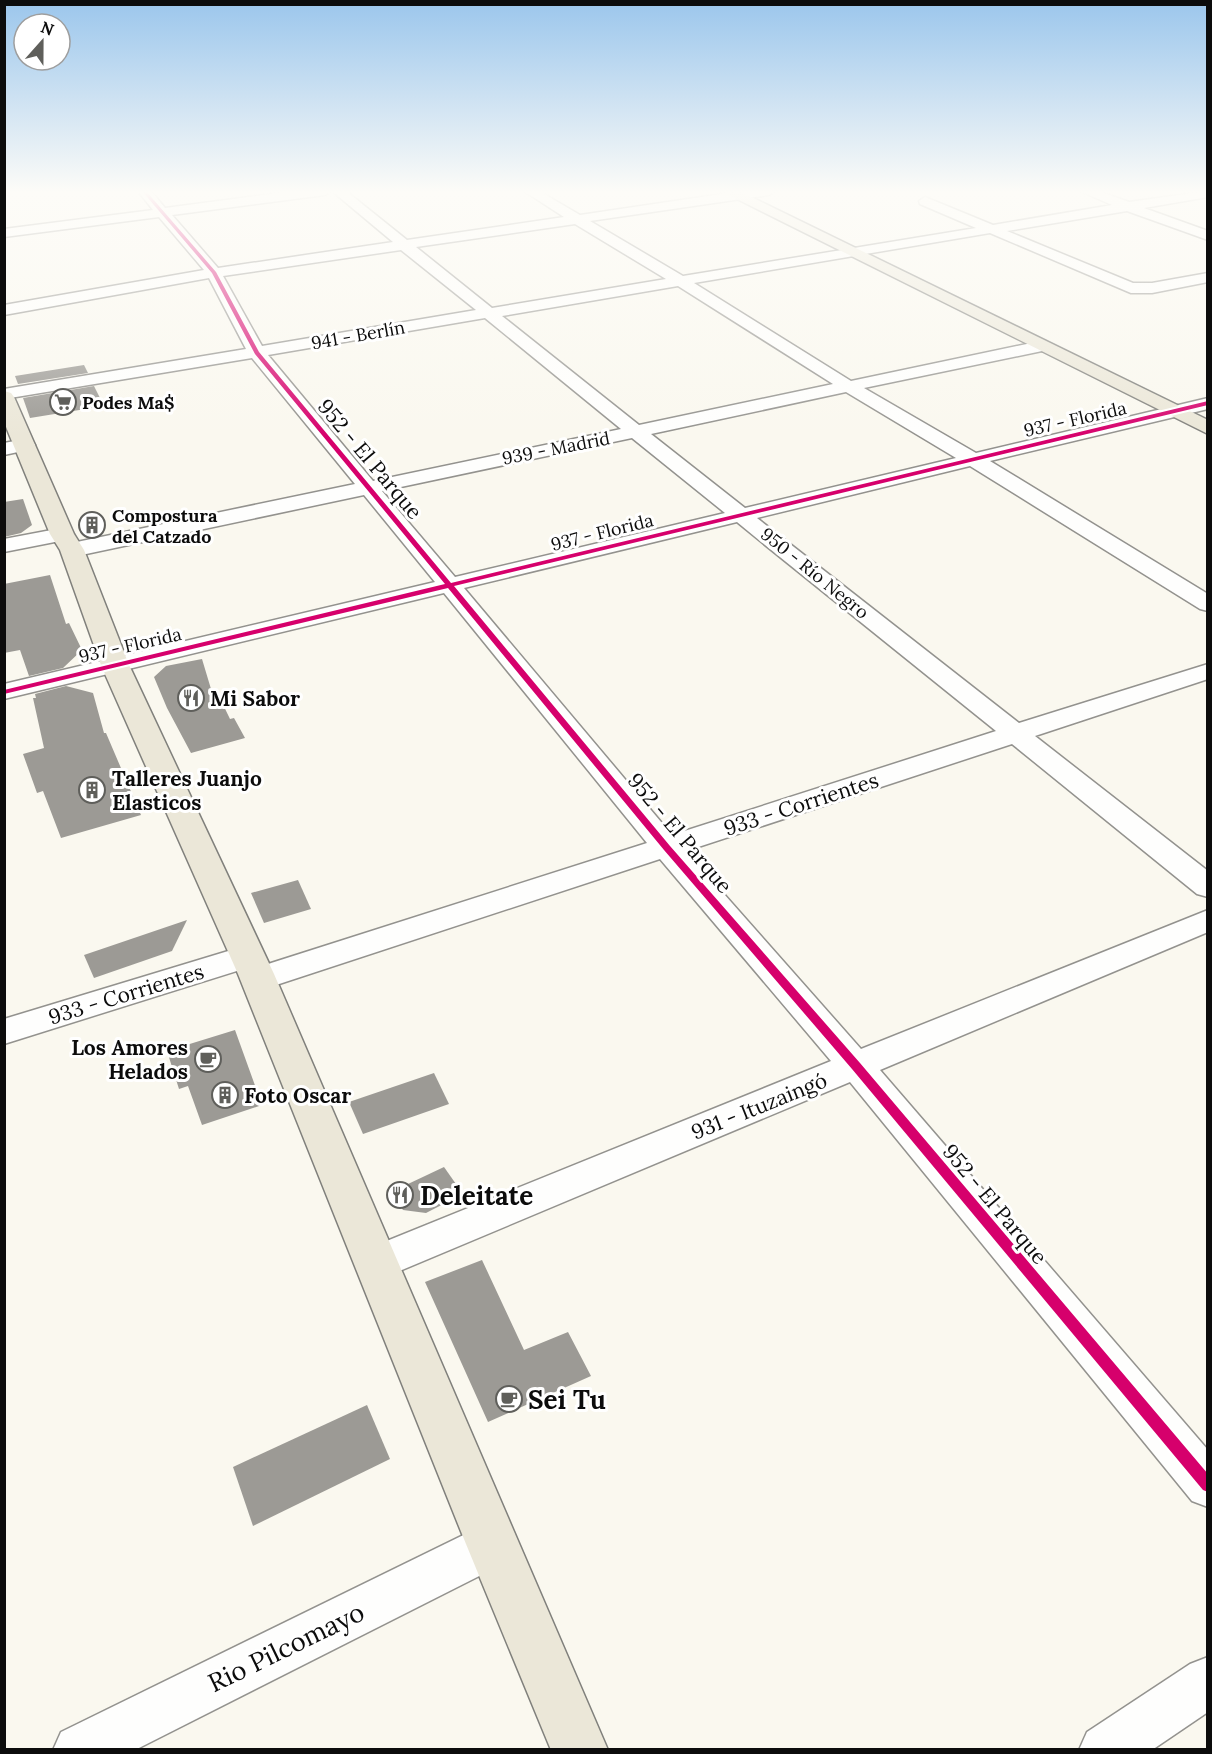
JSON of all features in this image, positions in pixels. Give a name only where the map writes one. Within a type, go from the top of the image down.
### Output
[{"type":"main road","points":[[894,273],[1208,428]]},
{"type":"main road","points":[[4,395],[15,447],[67,542],[115,665],[253,968],[492,1544],[580,1749]]},
{"type":"street","points":[[4,310],[214,273]]},
{"type":"street","name":"952 - El Parque","points":[[214,273],[257,352],[453,586],[667,848],[856,1066],[1208,1485]]},
{"type":"street","name":"950 - Río Negro","points":[[438,273],[1208,888]]},
{"type":"street","points":[[667,273],[849,387],[974,460],[1208,604]]},
{"type":"street","name":"941 - Berlín","points":[[4,395],[734,273]]},
{"type":"street","points":[[1095,273],[1131,288],[1152,288],[1208,277]]},
{"type":"street","name":"939 - Madrid","points":[[4,546],[67,542],[369,486],[1041,346]]},
{"type":"street","name":"937 - Florida","points":[[4,692],[1208,403]]},
{"type":"street","name":"933 - Corrientes","points":[[4,1032],[253,968],[667,848],[1208,671]]},
{"type":"street","name":"931 - Ituzaingó","points":[[376,1263],[1208,920]]},
{"type":"street","name":"Rio Pilcomayo","points":[[79,1749],[492,1544]]},
{"type":"street","points":[[1105,1749],[1208,1682]]},
{"type":"building","points":[[84,365],[88,373],[18,384],[15,376]]},
{"type":"building","name":"Podes Ma$","points":[[94,386],[104,406],[30,418],[23,398]]},
{"type":"building","points":[[23,499],[32,525],[21,533],[4,537],[4,502]]},
{"type":"building","points":[[50,575],[66,624],[69,623],[82,650],[63,668],[29,676],[20,650],[4,653],[4,584]]},
{"type":"building","points":[[202,659],[211,689],[215,688],[230,719],[234,718],[245,738],[191,753],[167,708],[154,677],[166,666]]},
{"type":"building","points":[[66,686],[93,693],[104,733],[106,733],[141,815],[61,838],[43,791],[37,793],[23,754],[44,748],[33,698],[36,698],[35,694]]},
{"type":"building","points":[[298,880],[311,909],[264,923],[251,893]]},
{"type":"building","points":[[187,920],[172,951],[94,978],[84,955]]},
{"type":"building","points":[[235,1030],[262,1105],[202,1125],[188,1086],[179,1089],[167,1051]]},
{"type":"building","points":[[434,1073],[449,1104],[363,1134],[349,1102]]},
{"type":"building","points":[[444,1167],[463,1194],[426,1213],[403,1210],[391,1192]]},
{"type":"building","points":[[482,1260],[524,1350],[568,1332],[591,1376],[488,1422],[425,1282]]},
{"type":"building","points":[[367,1405],[390,1459],[253,1526],[233,1467]]},
{"type":"cycle path","points":[[214,273],[257,353],[667,848],[856,1066],[1208,1485]]},
{"type":"cycle path","points":[[4,692],[1208,403]]},
{"type":"place","name":"Podes Ma$","points":[[63,402]]},
{"type":"place","name":"Compostura del Catzado","points":[[92,525]]},
{"type":"place","name":"Mi Sabor","points":[[191,698]]},
{"type":"place","name":"Talleres Juanjo Elasticos","points":[[92,790]]},
{"type":"place","name":"Los Amores Helados","points":[[208,1059]]},
{"type":"place","name":"Foto Oscar","points":[[225,1095]]},
{"type":"place","name":"Deleitate","points":[[400,1195]]},
{"type":"place","name":"Sei Tu","points":[[509,1399]]}]
